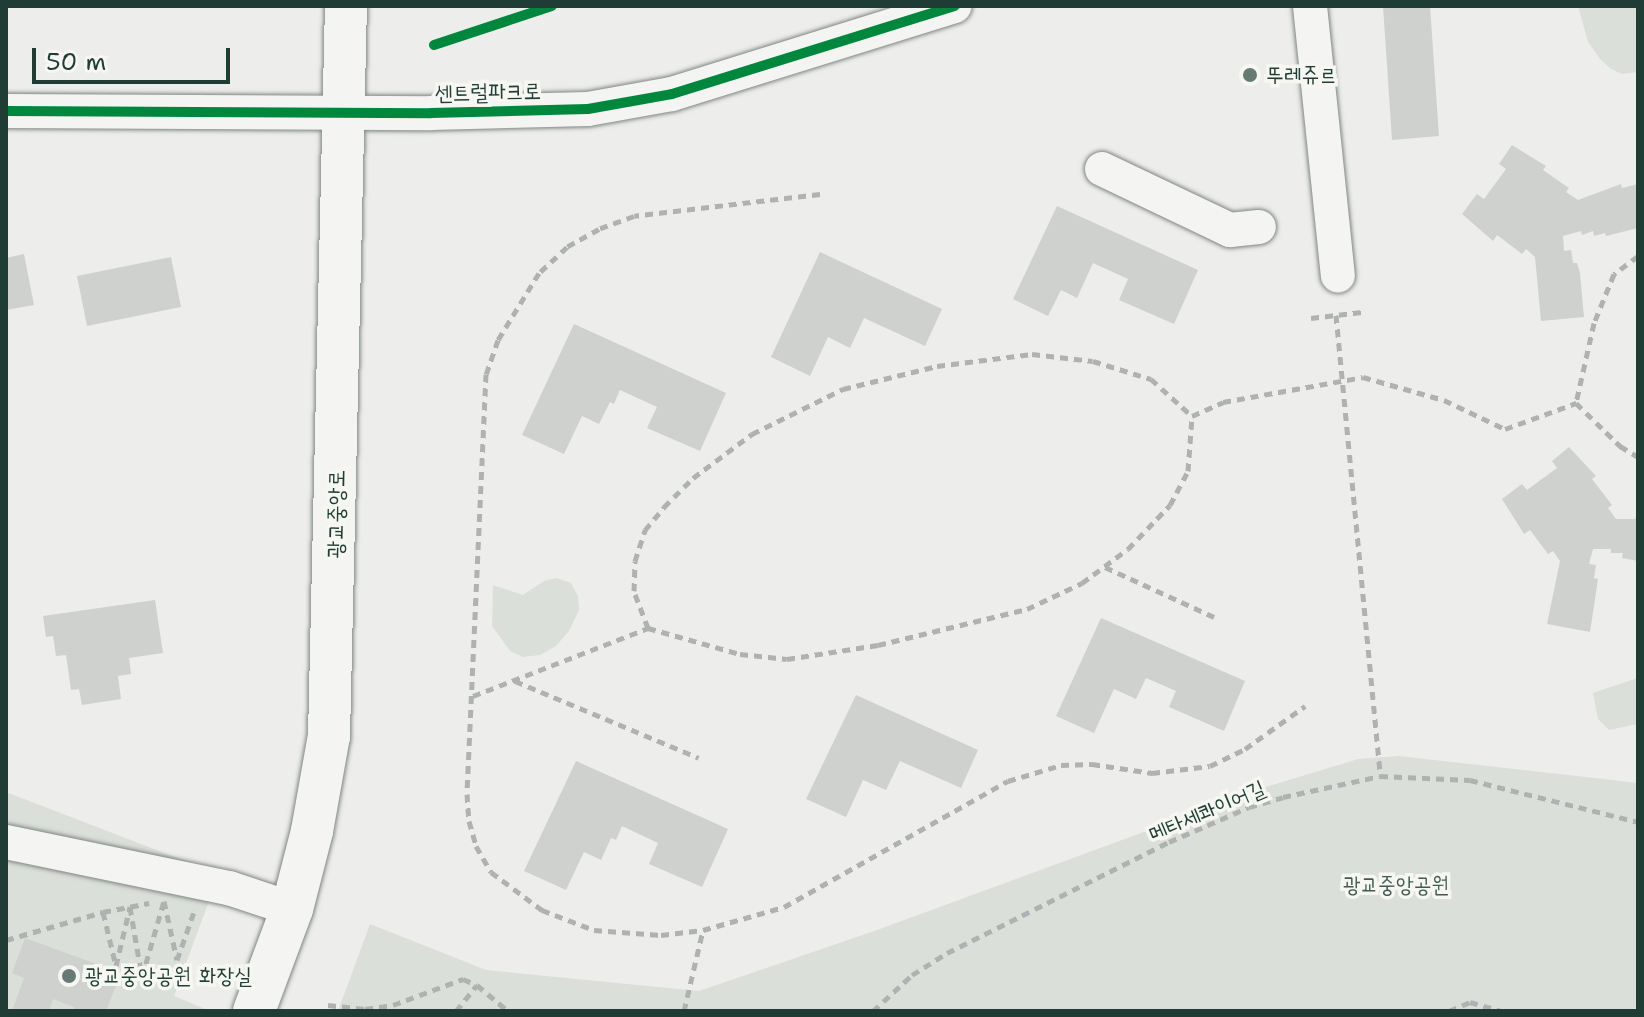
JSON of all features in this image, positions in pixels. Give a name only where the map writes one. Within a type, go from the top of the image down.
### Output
[{"type":"main road","name":"광교중앙로","points":[[254,1011],[292,909],[312,831],[329,736],[336,508],[341,110],[346,18]]},
{"type":"street","name":"센트럴파크로","points":[[6,111],[530,113],[635,103],[790,59],[955,6]]},
{"type":"street","points":[[1310,6],[1338,276]]},
{"type":"street","points":[[1102,169],[1230,230],[1259,227]]},
{"type":"street","points":[[6,842],[229,888],[292,909]]},
{"type":"path","points":[[820,194],[634,216],[599,229],[567,247],[539,273],[517,302],[498,340],[486,374],[469,821],[476,846],[491,872],[542,910],[594,930],[661,935],[703,930],[784,907],[1008,781],[1061,765],[1092,764],[1152,773],[1210,766],[1245,749],[1305,706]]},
{"type":"path","points":[[1576,403],[1594,323],[1614,274],[1638,256]]},
{"type":"path","points":[[1311,318],[1362,312]]},
{"type":"path","points":[[1336,315],[1380,776]]},
{"type":"path","points":[[648,628],[634,591],[635,561],[645,530],[693,478],[752,434],[843,389],[937,366],[1032,354],[1093,361],[1151,379],[1192,416]]},
{"type":"path","points":[[1192,416],[1223,402],[1363,377],[1444,400],[1505,429],[1576,403]]},
{"type":"path","points":[[1576,403],[1620,446],[1638,457]]},
{"type":"path","points":[[473,696],[648,628],[740,654],[787,659],[828,654],[1027,609],[1082,583],[1105,567],[1170,505],[1188,471],[1192,416]]},
{"type":"path","points":[[1105,567],[1214,617]]},
{"type":"path","points":[[514,680],[699,758]]},
{"type":"path","points":[[6,940],[103,912],[116,966],[130,907],[142,977],[164,901],[177,960],[201,894],[229,888]]},
{"type":"path","points":[[684,1011],[703,930]]},
{"type":"path","points":[[328,1005],[365,1009],[393,1005],[463,979],[477,985],[508,1011]]},
{"type":"path","points":[[456,1011],[477,985]]},
{"type":"path","points":[[1449,1011],[1470,1002],[1502,1011]]},
{"type":"green space","points":[[1578,6],[1638,6],[1638,72],[1622,74],[1600,59],[1588,42]]},
{"type":"green space","points":[[556,578],[571,583],[578,596],[579,610],[569,631],[556,646],[540,655],[523,657],[510,651],[492,626],[493,585],[523,595],[544,581]]},
{"type":"green space","points":[[1638,678],[1638,724],[1609,730],[1598,719],[1593,693]]},
{"type":"green space","name":"광교중앙공원","points":[[1399,756],[1638,783],[1638,1011],[338,1011],[370,924],[486,970],[699,991],[877,930],[1266,787],[1358,759]]},
{"type":"green space","points":[[6,792],[219,874],[174,996],[210,1011],[6,1011]]},
{"type":"building","points":[[1383,6],[1430,6],[1439,136],[1392,140]]},
{"type":"building","points":[[1512,145],[1546,166],[1543,170],[1569,188],[1566,192],[1578,200],[1621,184],[1622,188],[1638,184],[1638,228],[1606,236],[1605,233],[1594,236],[1593,231],[1582,235],[1581,231],[1563,236],[1564,251],[1571,250],[1573,263],[1577,263],[1580,273],[1584,317],[1541,321],[1535,257],[1526,249],[1522,254],[1497,235],[1493,241],[1462,214],[1477,194],[1484,199],[1506,169],[1499,164]]},
{"type":"building","points":[[1057,206],[1198,270],[1174,324],[1119,300],[1128,279],[1093,263],[1077,298],[1061,290],[1048,316],[1013,299]]},
{"type":"building","points":[[820,252],[942,309],[925,346],[864,318],[850,348],[828,337],[810,376],[771,357]]},
{"type":"building","points":[[24,254],[34,305],[6,310],[6,258]]},
{"type":"building","points":[[171,257],[181,307],[87,326],[77,276]]},
{"type":"building","points":[[574,324],[726,393],[700,451],[647,428],[657,407],[620,390],[599,424],[582,416],[564,454],[522,435]]},
{"type":"building","points":[[1569,447],[1596,476],[1592,479],[1612,505],[1608,508],[1616,519],[1635,519],[1638,511],[1638,561],[1622,558],[1623,553],[1611,553],[1611,549],[1593,549],[1589,564],[1596,565],[1594,578],[1598,579],[1590,632],[1547,624],[1560,561],[1553,551],[1548,554],[1530,530],[1524,534],[1502,499],[1522,484],[1527,490],[1557,468],[1552,461]]},
{"type":"building","points":[[155,600],[163,653],[129,658],[131,674],[118,676],[121,699],[82,705],[79,689],[71,690],[66,655],[56,656],[53,636],[46,637],[43,616]]},
{"type":"building","points":[[1101,618],[1245,681],[1224,731],[1169,707],[1176,691],[1146,678],[1136,699],[1114,689],[1094,733],[1056,716]]},
{"type":"building","points":[[856,695],[978,750],[961,788],[900,761],[886,790],[863,780],[846,817],[806,799]]},
{"type":"building","points":[[576,761],[728,829],[702,887],[649,864],[658,843],[622,826],[616,840],[611,838],[601,860],[584,852],[566,890],[524,871]]},
{"type":"building","name":"광교중앙공원 화장실","points":[[25,938],[121,973],[106,1011],[73,1011],[74,1007],[53,999],[49,1011],[12,1011],[24,978],[12,973]]},
{"type":"cycle path","points":[[434,45],[552,6]]},
{"type":"cycle path","points":[[6,111],[431,113],[588,109],[672,94],[955,6]]},
{"type":"place","name":"뚜레쥬르","points":[[1250,75]]},
{"type":"place","name":"광교중앙공원 화장실","points":[[69,976]]}]
